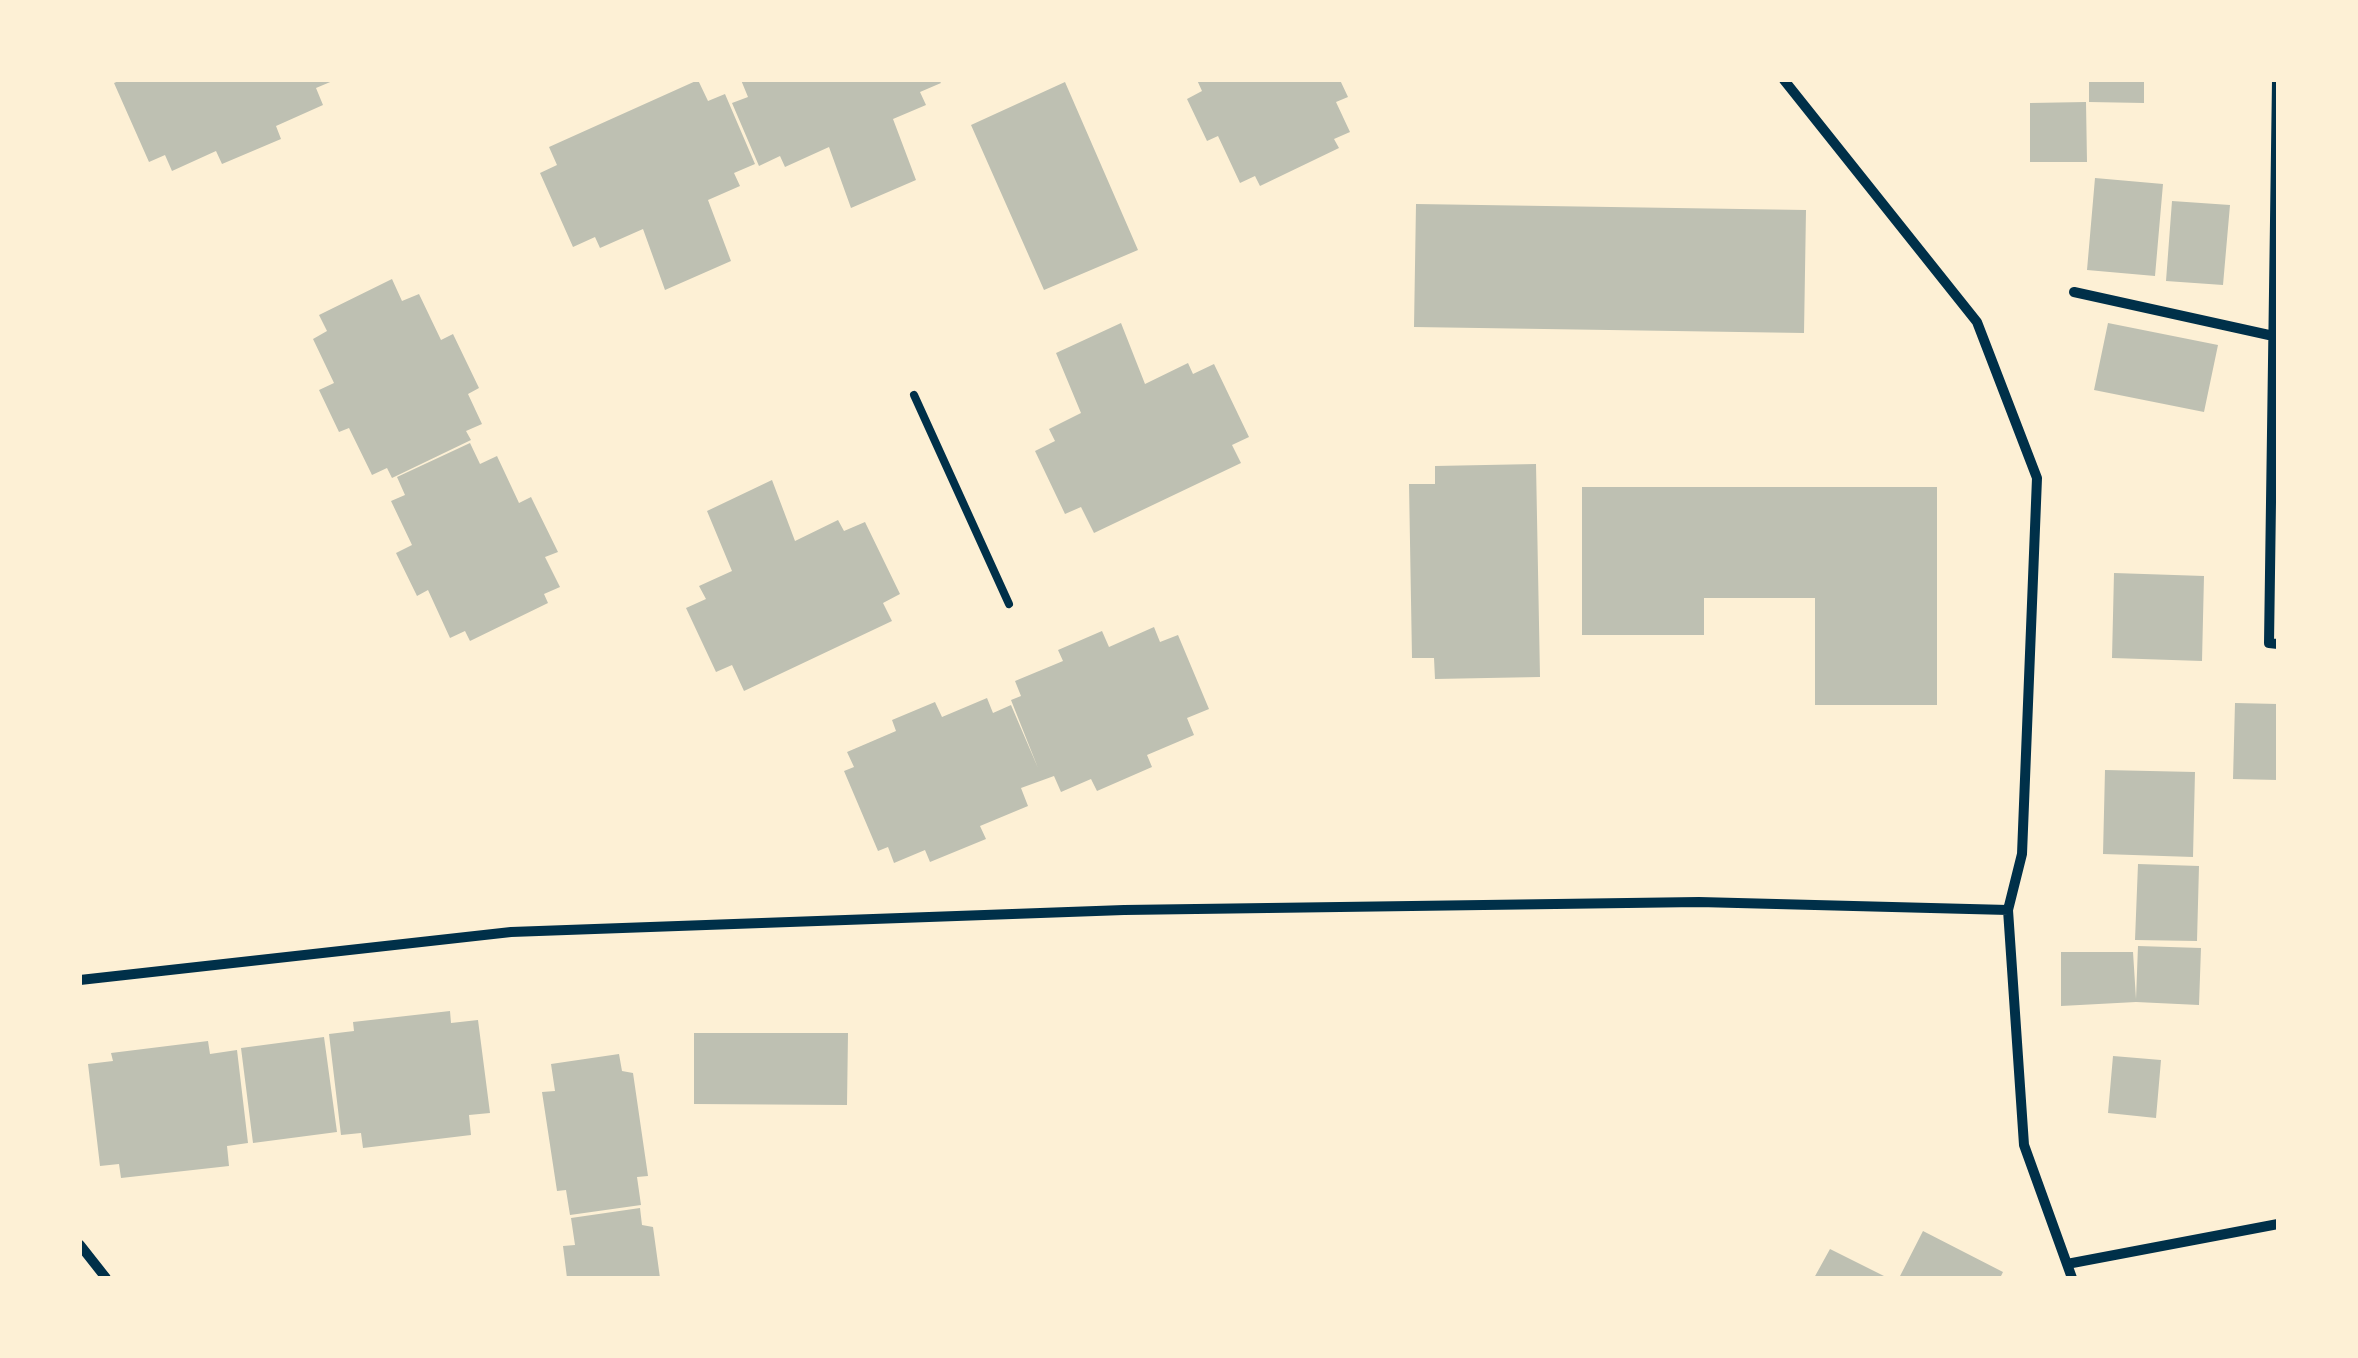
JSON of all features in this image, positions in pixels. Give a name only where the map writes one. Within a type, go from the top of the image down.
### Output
[{"type":"street","points":[[1784,80],[1977,322],[2037,478],[2022,854],[2008,910],[2024,1144],[2072,1278]]},
{"type":"street","points":[[2274,644],[2278,80]]},
{"type":"street","points":[[2074,292],[2276,336]]},
{"type":"street","points":[[80,980],[550,930],[1124,910],[1679,902],[2008,910]]},
{"type":"street","points":[[2067,1264],[2278,1224]]},
{"type":"street","points":[[80,1245],[106,1278]]},
{"type":"lane","points":[[914,395],[1009,604]]},
{"type":"building","points":[[335,80],[316,88],[323,105],[276,126],[281,139],[222,164],[216,151],[172,171],[165,155],[149,162],[114,83]]},
{"type":"building","points":[[698,80],[708,101],[725,94],[755,164],[734,173],[740,186],[708,200],[731,261],[665,290],[643,229],[600,248],[595,237],[573,247],[540,173],[557,165],[549,147]]},
{"type":"building","points":[[741,80],[939,80],[941,83],[920,92],[926,105],[893,119],[916,180],[851,208],[829,147],[785,167],[780,156],[759,166],[732,103],[748,97]]},
{"type":"building","points":[[1197,80],[1340,80],[1348,97],[1336,102],[1350,132],[1334,139],[1339,148],[1260,186],[1255,176],[1240,183],[1218,136],[1207,141],[1187,99],[1202,91]]},
{"type":"building","points":[[2089,80],[2144,80],[2144,103],[2089,102]]},
{"type":"building","points":[[1065,82],[1138,250],[1044,290],[971,125]]},
{"type":"building","points":[[2086,102],[2087,162],[2030,162],[2030,103]]},
{"type":"building","points":[[2095,178],[2163,184],[2155,276],[2087,270]]},
{"type":"building","points":[[2172,201],[2230,205],[2223,285],[2166,281]]},
{"type":"building","points":[[1416,204],[1806,210],[1804,333],[1414,327]]},
{"type":"building","points":[[392,279],[402,301],[419,294],[441,340],[453,334],[479,388],[468,394],[482,424],[466,431],[471,440],[392,478],[387,468],[372,475],[349,428],[339,432],[319,390],[334,383],[313,339],[327,331],[319,315]]},
{"type":"building","points":[[1121,323],[1145,384],[1188,363],[1193,374],[1214,364],[1249,437],[1232,445],[1241,463],[1094,533],[1081,507],[1065,514],[1035,451],[1055,441],[1049,429],[1081,413],[1056,353]]},
{"type":"building","points":[[2108,323],[2218,345],[2204,412],[2094,390]]},
{"type":"building","points":[[470,443],[480,464],[497,456],[519,503],[531,497],[558,552],[545,557],[560,587],[544,594],[548,603],[470,641],[465,631],[450,638],[428,590],[417,596],[396,553],[412,545],[391,501],[405,495],[397,477]]},
{"type":"building","points":[[1536,464],[1540,677],[1435,679],[1434,658],[1412,658],[1409,484],[1435,484],[1435,466]]},
{"type":"building","points":[[772,480],[795,541],[838,520],[844,531],[865,522],[900,594],[883,603],[892,621],[744,691],[732,665],[716,672],[686,608],[706,599],[699,586],[732,571],[707,511]]},
{"type":"building","points":[[1582,487],[1937,487],[1937,705],[1815,705],[1815,598],[1704,598],[1704,635],[1582,635]]},
{"type":"building","points":[[2114,573],[2204,576],[2202,661],[2112,658]]},
{"type":"building","points":[[1154,627],[1160,642],[1178,635],[1209,709],[1187,718],[1194,735],[1147,755],[1152,767],[1097,791],[1091,779],[1061,792],[1054,776],[1021,788],[1028,806],[980,826],[986,839],[930,862],[925,850],[894,863],[888,847],[878,851],[844,771],[854,767],[847,752],[896,731],[892,720],[935,702],[942,717],[987,698],[993,713],[1011,705],[1038,768],[1011,700],[1021,696],[1015,681],[1063,661],[1058,650],[1102,631],[1109,647]]},
{"type":"building","points":[[2235,703],[2278,704],[2278,780],[2233,779]]},
{"type":"building","points":[[2105,770],[2195,772],[2193,857],[2103,854]]},
{"type":"building","points":[[2138,864],[2199,866],[2197,941],[2135,940]]},
{"type":"building","points":[[2138,946],[2201,948],[2199,1005],[2136,1002],[2061,1006],[2061,952],[2133,952],[2136,999]]},
{"type":"building","points":[[450,1011],[451,1023],[478,1020],[490,1113],[469,1115],[471,1135],[363,1148],[361,1133],[341,1135],[329,1034],[354,1031],[353,1022]]},
{"type":"building","points":[[694,1033],[848,1033],[847,1105],[694,1104]]},
{"type":"building","points":[[324,1037],[337,1132],[253,1143],[241,1048]]},
{"type":"building","points":[[208,1041],[210,1054],[237,1050],[248,1143],[227,1146],[229,1166],[121,1178],[119,1164],[100,1166],[88,1064],[113,1061],[111,1053]]},
{"type":"building","points":[[619,1054],[622,1071],[633,1073],[648,1176],[637,1177],[641,1205],[570,1215],[566,1190],[557,1191],[542,1092],[555,1091],[551,1064]]},
{"type":"building","points":[[2113,1056],[2161,1060],[2156,1118],[2108,1113]]},
{"type":"building","points":[[640,1208],[642,1225],[653,1227],[660,1278],[567,1278],[563,1246],[575,1245],[571,1218]]},
{"type":"building","points":[[1923,1231],[2003,1272],[2000,1278],[1899,1278]]},
{"type":"building","points":[[1830,1249],[1888,1278],[1814,1278]]}]
